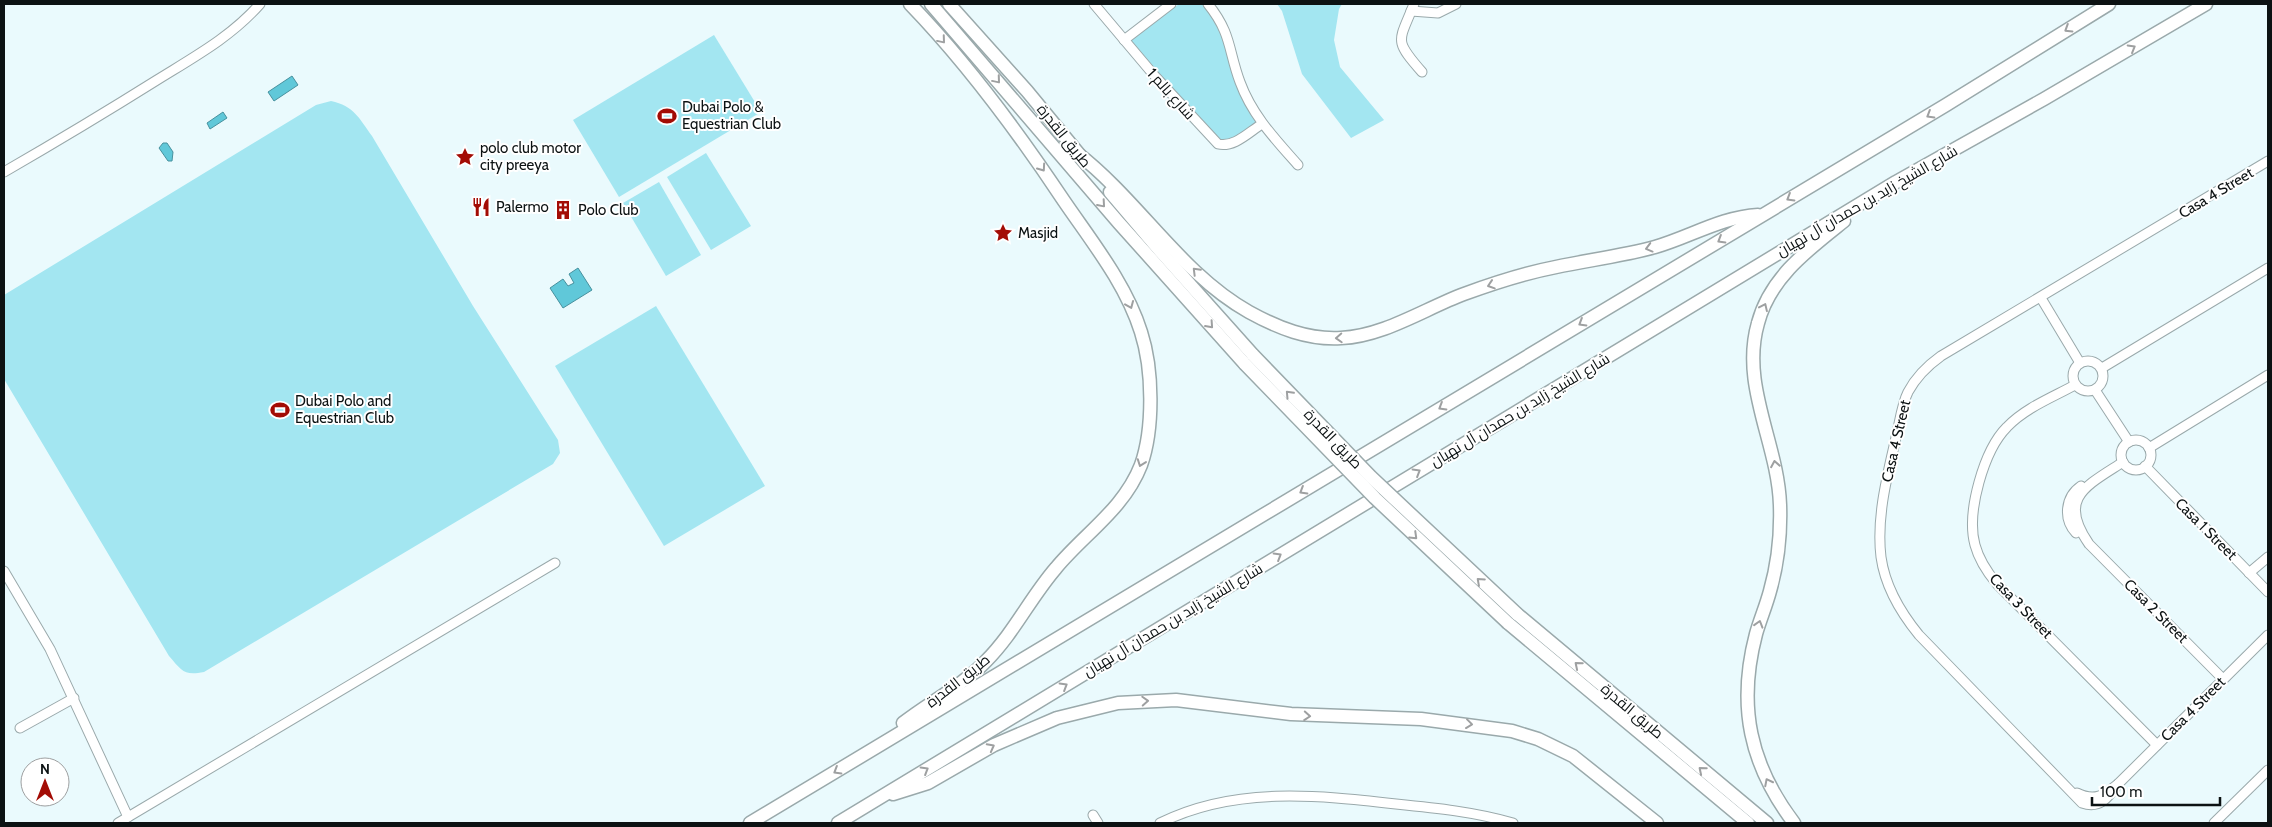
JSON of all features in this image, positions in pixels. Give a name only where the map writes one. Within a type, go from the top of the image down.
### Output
[{"type":"main road","name":"طريق القدرة","points":[[879,746],[904,722],[984,663],[1008,636],[1051,574],[1118,504],[1140,467],[1150,398],[1148,361],[1141,331],[1126,295],[1089,236],[1016,131],[910,4]]},
{"type":"main road","name":"طريق القدرة","points":[[931,4],[1118,223],[1249,360],[1512,618],[1748,823]]},
{"type":"main road","name":"طريق القدرة","points":[[949,4],[1027,91],[1249,360]]},
{"type":"main road","points":[[750,823],[1946,105],[2109,4]]},
{"type":"main road","name":"شارع الشيخ زايد بن حمدان آل نهيان","points":[[838,823],[1896,182],[2044,99],[2206,4]]},
{"type":"main road","points":[[1077,153],[1108,179],[1193,269],[1219,292],[1265,320],[1293,332],[1317,337],[1341,338],[1366,334],[1462,295],[1510,279],[1554,267],[1633,253],[1678,240],[1725,220],[1762,214]]},
{"type":"main road","points":[[1794,823],[1776,797],[1760,766],[1754,750],[1749,716],[1750,665],[1756,635],[1774,573],[1780,521],[1776,467],[1754,385],[1752,360],[1755,334],[1762,310],[1768,299],[1799,257],[1896,182]]},
{"type":"main road","name":"طريق القدرة","points":[[1512,618],[1767,823]]},
{"type":"main road","points":[[883,795],[906,791],[928,783],[994,745],[1057,718],[1118,703],[1176,700],[1291,714],[1422,719],[1512,731],[1544,741],[1573,756],[1657,823]]},
{"type":"street","points":[[4,172],[215,44],[242,24],[260,4]]},
{"type":"street","name":"شارع بالم 1","points":[[1094,4],[1165,88],[1218,144],[1227,145],[1233,143],[1262,124]]},
{"type":"street","points":[[1124,40],[1171,4]]},
{"type":"street","points":[[1208,4],[1227,33],[1240,83],[1262,124],[1298,165]]},
{"type":"street","points":[[1422,72],[1403,49],[1401,43],[1401,31],[1413,7],[1438,13],[1456,4]]},
{"type":"street","name":"Casa 4 Street","points":[[2268,161],[1926,366],[1915,379],[1906,395],[1888,473],[1882,510],[1881,558],[1887,581],[1898,605],[1914,629],[2082,803],[2097,805],[2109,797],[2118,784],[2268,635]]},
{"type":"street","points":[[2102,368],[2268,268]]},
{"type":"street","points":[[2041,298],[2080,363]]},
{"type":"street","points":[[2094,361],[2102,368],[2104,378],[2095,390],[2082,390],[2075,384],[2073,375],[2080,363],[2094,361]]},
{"type":"street","points":[[2150,448],[2268,375]]},
{"type":"street","name":"Casa 3 Street","points":[[2075,384],[2019,417],[1999,436],[1986,461],[1978,492],[1972,527],[1974,542],[1983,565],[1997,584],[2158,745]]},
{"type":"street","points":[[2095,390],[2128,442]]},
{"type":"street","points":[[2143,441],[2150,448],[2151,458],[2141,469],[2131,469],[2123,462],[2122,449],[2128,442],[2143,441]]},
{"type":"street","name":"Casa 2 Street","points":[[2123,462],[2083,491],[2075,506],[2076,524],[2090,544],[2224,679]]},
{"type":"street","name":"Casa 1 Street","points":[[2145,466],[2268,592]]},
{"type":"street","points":[[2249,573],[2254,566],[2268,557]]},
{"type":"street","points":[[118,823],[555,563]]},
{"type":"street","points":[[4,572],[40,629],[74,698],[128,817]]},
{"type":"street","points":[[20,728],[74,698]]},
{"type":"street","points":[[2214,823],[2268,770]]},
{"type":"street","points":[[1160,823],[1220,802],[1256,797],[1310,796],[1460,811],[1513,823]]},
{"type":"street","points":[[1093,815],[1098,823]]},
{"type":"shaded area","points":[[1179,4],[1206,4],[1216,16],[1260,122],[1233,140],[1218,141],[1128,42]]},
{"type":"shaded area","points":[[1277,4],[1342,4],[1339,9],[1334,40],[1340,67],[1384,120],[1351,138],[1302,74],[1282,11]]},
{"type":"shaded area","name":"Dubai Polo & Equestrian Club","points":[[714,35],[761,112],[619,197],[573,120]]},
{"type":"shaded area","points":[[292,76],[298,85],[274,101],[268,92]]},
{"type":"shaded area","name":"Dubai Polo and Equestrian Club","points":[[331,101],[351,110],[372,136],[473,306],[558,440],[560,453],[553,464],[204,672],[188,673],[181,669],[169,656],[4,379],[4,295],[316,105]]},
{"type":"shaded area","points":[[223,112],[227,118],[210,129],[207,123]]},
{"type":"shaded area","points":[[163,143],[167,143],[173,152],[172,161],[168,161],[159,148]]},
{"type":"shaded area","points":[[706,153],[751,226],[711,250],[667,177]]},
{"type":"shaded area","points":[[659,182],[701,255],[666,276],[623,203]]},
{"type":"shaded area","points":[[578,268],[592,290],[563,308],[550,288],[563,279],[568,286],[574,283],[569,274]]},
{"type":"shaded area","points":[[656,306],[765,486],[664,546],[555,366]]},
{"type":"place","name":"Dubai Polo & Equestrian Club","points":[[667,116]]},
{"type":"place","name":"polo club motor city preeya","points":[[465,157]]},
{"type":"place","name":"Palermo","points":[[481,207]]},
{"type":"place","name":"Polo Club","points":[[563,210]]},
{"type":"place","name":"Masjid","points":[[1003,233]]},
{"type":"place","name":"Dubai Polo and Equestrian Club","points":[[280,410]]}]
